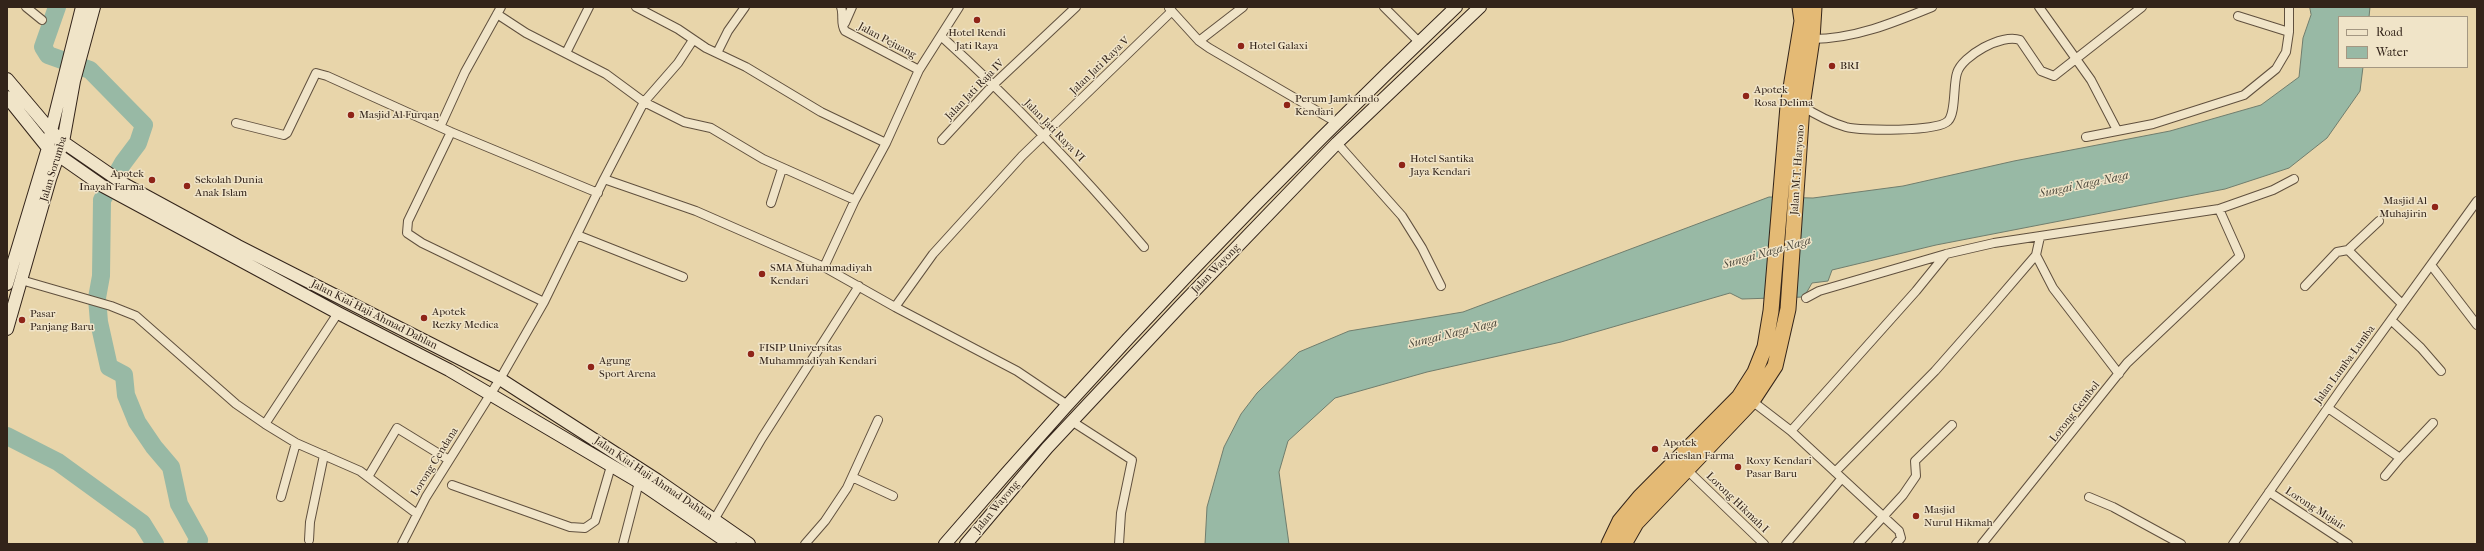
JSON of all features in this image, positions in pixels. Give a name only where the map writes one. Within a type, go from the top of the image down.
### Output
[{"type":"highway","name":"Jalan M.T. Haryono","points":[[1681,465],[1739,397],[1755,372],[1765,347],[1771,311],[1788,106],[1802,21],[1800,7]]},
{"type":"highway","name":"Jalan M.T. Haryono","points":[[1681,465],[1752,401],[1775,366],[1788,309],[1802,106],[1812,40],[1814,7]]},
{"type":"highway","points":[[1609,544],[1620,521],[1640,498],[1681,465]]},
{"type":"highway","points":[[1624,544],[1636,523],[1681,465]]},
{"type":"main road","name":"Jalan Sorumba","points":[[8,277],[42,172],[53,152],[63,142],[73,62],[82,7]]},
{"type":"main road","name":"Jalan Sorumba","points":[[7,329],[21,280],[53,152],[51,131],[73,62],[94,7]]},
{"type":"main road","name":"Jalan Wayong","points":[[945,544],[1066,404],[1336,122],[1456,7]]},
{"type":"main road","name":"Jalan Wayong","points":[[966,544],[1047,448],[1337,143],[1480,7]]},
{"type":"main road","name":"Jalan Kiai Haji Ahmad Dahlan","points":[[7,79],[51,131],[63,142],[108,175],[121,189],[338,313],[449,370],[639,482],[730,544]]},
{"type":"main road","name":"Jalan Kiai Haji Ahmad Dahlan","points":[[7,97],[53,152],[101,185],[121,189],[238,246],[500,379],[658,480],[749,544]]},
{"type":"street","points":[[26,7],[42,20]]},
{"type":"street","points":[[566,53],[589,7]]},
{"type":"street","points":[[636,7],[678,29],[693,40],[746,67],[822,112],[886,142]]},
{"type":"street","points":[[717,53],[728,31],[745,7]]},
{"type":"street","name":"Jalan Pejuang","points":[[841,7],[843,28],[919,70]]},
{"type":"street","points":[[843,28],[852,7]]},
{"type":"street","points":[[824,267],[855,200],[886,142],[919,70],[942,37],[960,7]]},
{"type":"street","name":"Jalan Jati Raja IV","points":[[942,140],[994,84],[1076,7]]},
{"type":"street","points":[[1199,41],[1243,7]]},
{"type":"street","points":[[1384,7],[1419,42]]},
{"type":"street","points":[[1812,40],[1831,39],[1873,30],[1932,7]]},
{"type":"street","points":[[2039,7],[2091,80],[2117,130]]},
{"type":"street","points":[[1802,106],[1823,119],[1848,127],[1875,130],[1931,127],[1947,122],[1951,118],[1957,72],[1967,60],[1996,40],[2011,38],[2020,40],[2041,71],[2051,77],[2078,60],[2142,7]]},
{"type":"street","points":[[2086,137],[2153,124],[2244,95],[2276,70],[2286,52],[2289,32],[2289,7]]},
{"type":"street","points":[[1170,9],[1199,41],[1336,122]]},
{"type":"street","name":"Jalan Jati Raya V","points":[[895,307],[933,254],[1042,136],[1170,9]]},
{"type":"street","points":[[440,127],[465,72],[499,11],[566,53],[606,74],[644,102],[684,122],[711,128],[782,168],[855,200]]},
{"type":"street","points":[[2238,16],[2289,32]]},
{"type":"street","name":"Jalan Jati Raya VI","points":[[942,37],[994,84],[1042,136],[1067,159],[1144,247]]},
{"type":"street","name":"Lorong Cendana","points":[[402,544],[417,514],[500,379],[544,302],[604,178],[644,102],[678,63],[693,40]]},
{"type":"street","points":[[236,123],[284,135],[287,133],[316,74],[335,80],[451,132],[598,193]]},
{"type":"street","points":[[451,132],[408,221],[407,233],[422,243],[544,302]]},
{"type":"street","points":[[1337,143],[1402,216],[1422,248],[1441,286]]},
{"type":"street","points":[[771,203],[782,168]]},
{"type":"street","points":[[604,178],[696,211],[824,267],[895,307],[1017,371],[1066,404]]},
{"type":"street","points":[[1806,298],[1819,291],[1946,254],[2040,237],[2219,209],[2273,190],[2294,179]]},
{"type":"street","name":"Jalan Lumba-Lumba","points":[[2233,544],[2328,408],[2477,201]]},
{"type":"street","name":"Lorong Gembol","points":[[1982,544],[2127,363],[2240,256],[2219,209]]},
{"type":"street","points":[[2305,286],[2337,252],[2348,250],[2379,221]]},
{"type":"street","points":[[577,235],[683,277]]},
{"type":"street","points":[[1786,544],[1838,475],[1935,371],[2036,255],[2040,237]]},
{"type":"street","points":[[2348,250],[2402,304]]},
{"type":"street","points":[[1791,431],[1916,291],[1946,254]]},
{"type":"street","points":[[2036,255],[2053,288],[2118,374]]},
{"type":"street","points":[[2431,265],[2477,325]]},
{"type":"street","points":[[21,280],[111,306],[136,316],[236,404],[296,443],[360,471],[417,514]]},
{"type":"street","points":[[714,520],[762,438],[859,286]]},
{"type":"street","points":[[265,424],[338,313]]},
{"type":"street","points":[[2391,320],[2421,348],[2441,371]]},
{"type":"street","points":[[1752,401],[1769,412],[1791,431],[1900,531],[1901,538],[1896,544]]},
{"type":"street","points":[[2328,408],[2400,458]]},
{"type":"street","points":[[805,544],[832,511],[852,477],[878,420]]},
{"type":"street","points":[[1073,422],[1132,460],[1121,513],[1119,544]]},
{"type":"street","points":[[2385,476],[2433,423]]},
{"type":"street","points":[[1858,544],[1884,517],[1916,476],[1915,461],[1952,425]]},
{"type":"street","points":[[368,477],[397,428],[449,460]]},
{"type":"street","points":[[281,497],[296,443]]},
{"type":"street","points":[[309,540],[310,522],[324,455]]},
{"type":"street","name":"Lorong Hikmah I","points":[[1681,465],[1764,544]]},
{"type":"street","points":[[452,485],[570,527],[585,528],[595,521],[611,466]]},
{"type":"street","points":[[852,477],[893,496]]},
{"type":"street","points":[[623,544],[639,482]]},
{"type":"street","name":"Lorong Mujair","points":[[2269,492],[2348,544]]},
{"type":"street","points":[[2089,497],[2113,507],[2181,544]]},
{"type":"water","name":"Sungai Naga-Naga","points":[[2310,7],[2370,7],[2369,16],[2338,16],[2338,68],[2363,68],[2360,91],[2327,138],[2289,168],[2225,189],[1936,245],[1832,270],[1828,281],[1812,283],[1804,297],[1742,299],[1730,293],[1561,342],[1427,372],[1335,398],[1288,441],[1279,472],[1289,544],[1205,544],[1207,507],[1224,447],[1241,414],[1257,393],[1299,352],[1349,331],[1463,312],[1769,197],[1813,198],[1903,186],[2014,161],[2170,131],[2261,105],[2299,77],[2303,38],[2311,15]]},
{"type":"waterway","points":[[57,7],[43,47],[48,55],[90,70],[144,125],[138,143],[123,163],[102,200],[101,276],[97,298],[99,322],[109,367],[124,375],[126,395],[137,422],[154,447],[171,467],[179,504],[199,540],[196,544]]},
{"type":"waterway","points":[[7,436],[58,462],[142,523],[155,544]]},
{"type":"place","name":"Hotel Rendi Jati Raya","points":[[977,20]]},
{"type":"place","name":"Hotel Galaxi","points":[[1241,46]]},
{"type":"place","name":"BRI","points":[[1832,66]]},
{"type":"place","name":"Apotek Rosa Delima","points":[[1746,96]]},
{"type":"place","name":"Perum Jamkrindo Kendari","points":[[1287,105]]},
{"type":"place","name":"Masjid Al Furqan","points":[[351,115]]},
{"type":"place","name":"Hotel Santika Jaya Kendari","points":[[1402,165]]},
{"type":"place","name":"Apotek Inayah Farma","points":[[152,180]]},
{"type":"place","name":"Sekolah Dunia Anak Islam","points":[[187,186]]},
{"type":"place","name":"Masjid Al Muhajirin","points":[[2435,207]]},
{"type":"place","name":"SMA Muhammadiyah Kendari","points":[[762,274]]},
{"type":"place","name":"Apotek Rezky Medica","points":[[424,318]]},
{"type":"place","name":"Pasar Panjang Baru","points":[[22,320]]},
{"type":"place","name":"FISIP Universitas Muhammadiyah Kendari","points":[[751,354]]},
{"type":"place","name":"Agung Sport Arena","points":[[591,367]]},
{"type":"place","name":"Apotek Arieslan Farma","points":[[1655,449]]},
{"type":"place","name":"Roxy Kendari Pasar Baru","points":[[1738,467]]},
{"type":"place","name":"Masjid Nurul Hikmah","points":[[1916,516]]}]
